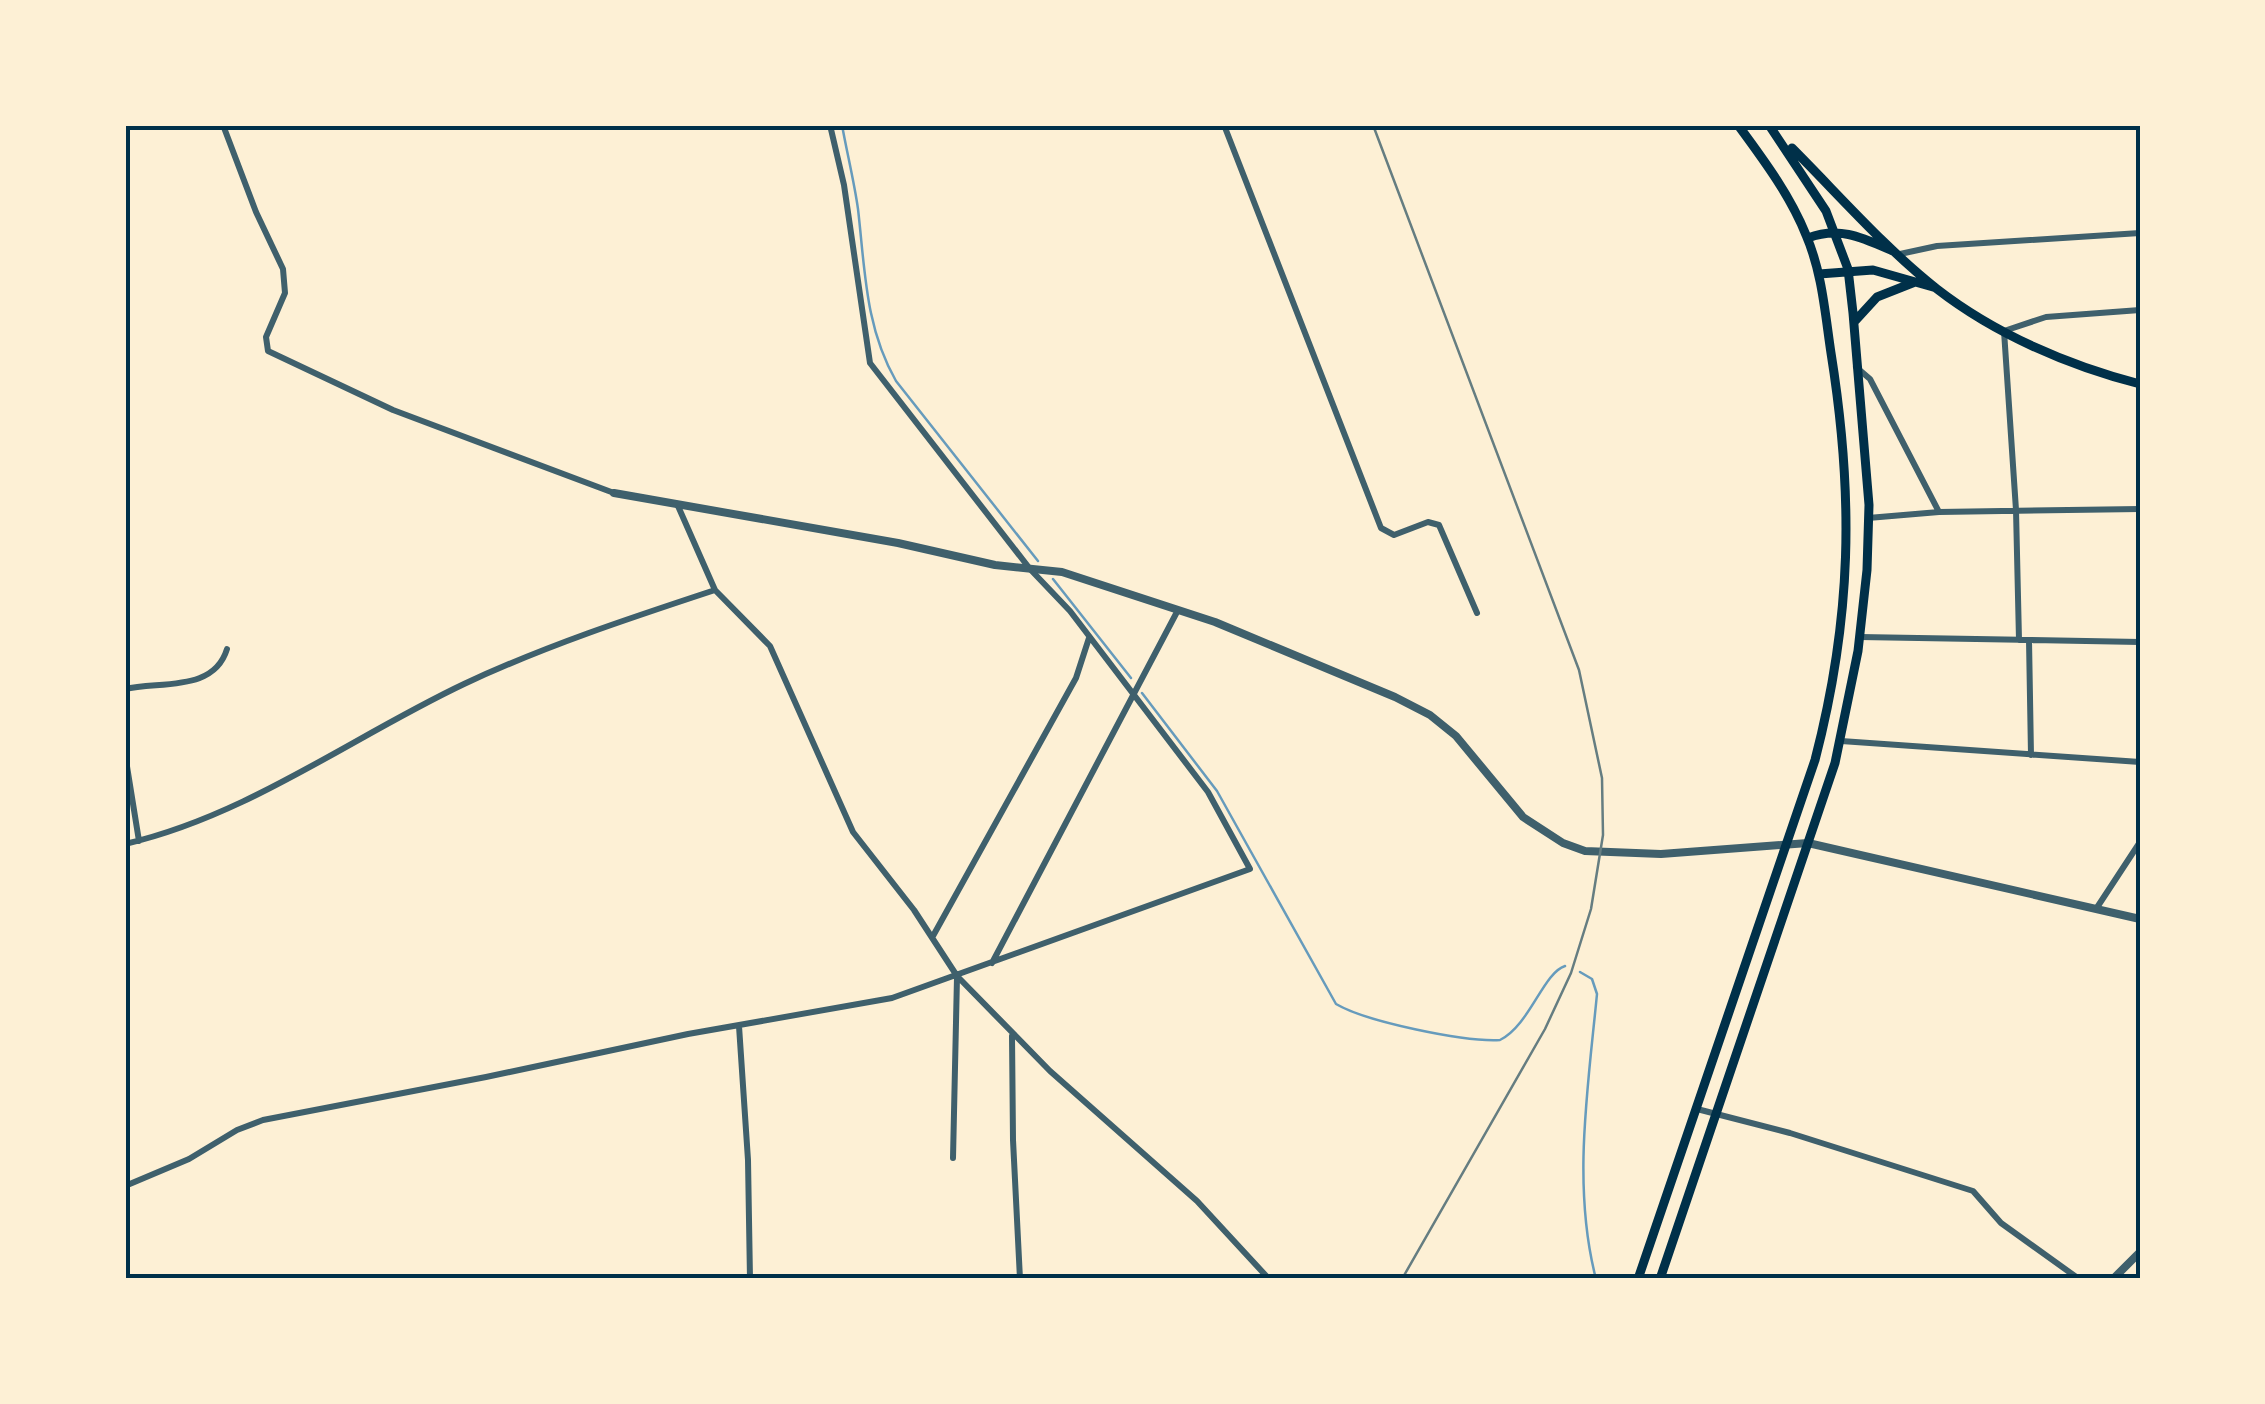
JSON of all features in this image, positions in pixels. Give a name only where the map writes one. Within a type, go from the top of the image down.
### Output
[{"type":"main road","points":[[1638,1279],[1824,726],[1845,593],[1846,473],[1819,274],[1808,238],[1768,166],[1738,125]]},
{"type":"main road","points":[[1660,1279],[1841,742],[1860,637],[1868,518],[1848,270],[1817,194],[1772,128]]},
{"type":"main road","points":[[1772,128],[1938,289],[2004,331],[2070,362],[2140,384]]},
{"type":"main road","points":[[1808,238],[1835,232],[1853,234],[1900,254]]},
{"type":"main road","points":[[1819,274],[1873,270],[1938,289]]},
{"type":"main road","points":[[1853,324],[1878,297],[1917,281]]},
{"type":"street","points":[[224,125],[256,212],[283,269],[285,293],[266,337],[268,351],[393,410],[614,493],[1070,574],[1243,634],[1430,714],[1456,736],[1522,817],[1575,848],[1612,854],[1662,854],[1808,843],[2140,919]]},
{"type":"street","points":[[125,1186],[263,1120],[876,1002],[1250,868],[1218,808],[1132,693],[870,363],[844,185],[830,125]]},
{"type":"street","points":[[1224,125],[1381,528],[1394,534],[1428,522],[1439,524],[1477,613]]},
{"type":"street","points":[[1900,254],[1937,246],[2140,233]]},
{"type":"street","points":[[2019,640],[2016,510],[2004,331],[2046,318],[2140,310]]},
{"type":"street","points":[[1856,366],[1870,380],[1939,512]]},
{"type":"street","points":[[678,506],[716,590],[770,646],[848,823],[957,976],[1012,1035],[1197,1201],[1269,1279]]},
{"type":"street","points":[[1868,518],[1939,512],[2140,509]]},
{"type":"street","points":[[125,844],[172,832],[224,808],[463,684],[552,645],[716,590]]},
{"type":"street","points":[[991,963],[1178,610]]},
{"type":"street","points":[[932,938],[1076,678],[1089,636]]},
{"type":"street","points":[[1860,637],[2140,642]]},
{"type":"street","points":[[2028,640],[2030,755]]},
{"type":"street","points":[[125,689],[205,678],[220,665],[227,649]]},
{"type":"street","points":[[1841,742],[2140,762]]},
{"type":"street","points":[[125,754],[139,841]]},
{"type":"street","points":[[2096,909],[2140,842]]},
{"type":"street","points":[[953,1158],[957,976]]},
{"type":"street","points":[[739,1026],[748,1160],[750,1279]]},
{"type":"street","points":[[1012,1035],[1013,1158],[1020,1279]]},
{"type":"street","points":[[1697,1109],[1790,1133],[1974,1191],[2001,1223],[2080,1279]]},
{"type":"street","points":[[2112,1279],[2140,1252]]},
{"type":"waterway","points":[[842,125],[872,319],[886,361],[896,381],[1038,561]]},
{"type":"waterway","points":[[1053,579],[1131,678]]},
{"type":"waterway","points":[[1142,693],[1217,791],[1336,1004],[1416,1030],[1500,1040],[1520,1023],[1550,978],[1565,966]]},
{"type":"waterway","points":[[1580,972],[1592,979],[1597,994],[1583,1173],[1596,1279]]},
{"type":"railway","points":[[1373,125],[1579,670],[1602,778],[1603,835],[1591,909],[1571,973],[1545,1029],[1402,1279]]}]
